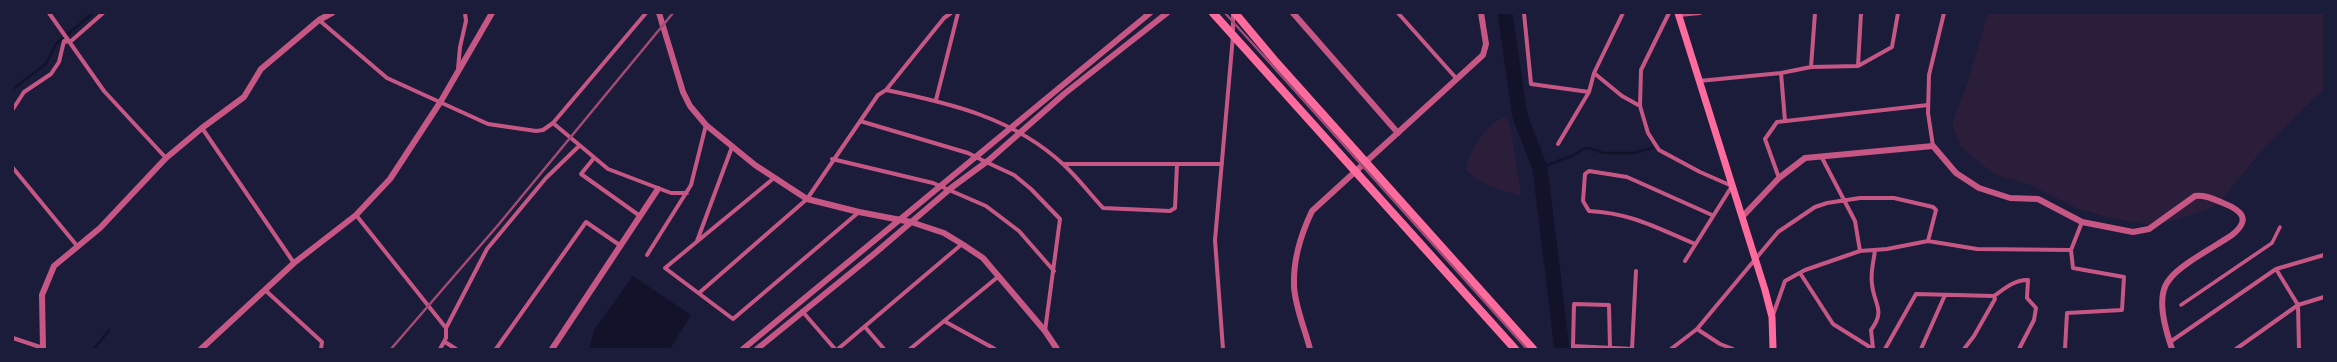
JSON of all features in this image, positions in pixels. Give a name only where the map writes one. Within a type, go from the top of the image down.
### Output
[{"type":"main road","points":[[1213,13],[1514,349]]},
{"type":"main road","points":[[1234,13],[1533,349]]},
{"type":"main road","points":[[1679,14],[1732,186],[1743,216],[1772,317],[1773,349]]},
{"type":"street","points":[[49,13],[104,91],[166,158]]},
{"type":"street","points":[[70,42],[103,13]]},
{"type":"street","points":[[13,338],[43,348],[42,295],[54,266],[100,228],[166,158],[202,128],[244,97],[262,69],[319,20],[332,13]]},
{"type":"street","points":[[458,71],[460,46],[466,20],[465,13]]},
{"type":"street","points":[[200,349],[294,263],[356,215],[390,179],[441,101],[492,13]]},
{"type":"street","points":[[319,20],[387,78],[441,101],[488,124],[536,131],[543,130],[553,123],[646,13]]},
{"type":"street","points":[[659,13],[683,92],[690,106],[706,125],[732,147],[774,178],[807,199],[859,212],[911,222],[944,233],[962,244],[983,258],[1045,331],[1057,349]]},
{"type":"street","points":[[699,293],[807,199],[832,159],[878,95],[886,90],[944,18],[951,13]]},
{"type":"street","points":[[936,100],[958,13]]},
{"type":"street","points":[[743,349],[867,246],[900,221],[939,186],[977,157],[1150,13]]},
{"type":"street","points":[[759,348],[948,190],[986,162],[1020,132],[1167,13]]},
{"type":"street","points":[[1223,349],[1215,240],[1234,13]]},
{"type":"street","points":[[1293,13],[1398,132]]},
{"type":"street","points":[[1398,13],[1456,78]]},
{"type":"street","points":[[1310,349],[1294,287],[1294,274],[1303,231],[1312,212],[1456,78],[1483,55],[1486,44],[1481,13]]},
{"type":"street","points":[[1524,13],[1531,84],[1589,92]]},
{"type":"street","points":[[1558,144],[1589,92],[1594,73],[1623,13]]},
{"type":"street","points":[[1669,13],[1641,70],[1640,106],[1648,133],[1659,150],[1700,172],[1732,186],[1712,215],[1685,261]]},
{"type":"street","points":[[1679,14],[1700,13]]},
{"type":"street","points":[[1811,67],[1815,13]]},
{"type":"street","points":[[1858,66],[1861,13]]},
{"type":"street","points":[[1699,81],[1781,73],[1811,67],[1858,66],[1892,47],[1898,13]]},
{"type":"street","points":[[1944,13],[1929,75],[1928,105],[1933,146],[1956,173],[1979,188],[2010,198],[2038,199],[2082,222],[2133,232],[2149,229],[2196,196],[2204,195],[2238,209],[2243,216],[2239,229],[2168,280],[2163,295],[2164,321],[2172,349]]},
{"type":"street","points":[[13,109],[24,92],[51,74],[58,62],[64,41],[70,42]]},
{"type":"street","points":[[1594,73],[1622,96],[1640,106]]},
{"type":"street","points":[[1781,73],[1785,121]]},
{"type":"street","points":[[886,90],[936,100],[993,118],[1012,127],[1063,164],[1103,208],[1170,211],[1175,208],[1176,204],[1176,165]]},
{"type":"street","points":[[1779,178],[1765,139],[1777,122],[1928,105]]},
{"type":"street","points":[[860,121],[977,157],[1014,175],[1031,189],[1060,219],[1045,331]]},
{"type":"street","points":[[553,123],[577,145],[608,169],[658,189],[681,194],[687,193]]},
{"type":"street","points":[[646,255],[691,185],[706,125]]},
{"type":"street","points":[[202,128],[294,263]]},
{"type":"street","points":[[440,349],[445,342],[446,328],[487,249],[546,178],[577,145]]},
{"type":"street","points":[[1743,216],[1779,178],[1804,158],[1933,146]]},
{"type":"street","points":[[697,241],[732,147]]},
{"type":"street","points":[[1821,156],[1855,221],[1860,251]]},
{"type":"street","points":[[594,158],[581,174],[640,216]]},
{"type":"street","points":[[832,159],[939,186],[986,206],[1019,231],[1054,271]]},
{"type":"street","points":[[1063,164],[1222,164]]},
{"type":"street","points":[[13,168],[78,247]]},
{"type":"street","points":[[1695,244],[1630,216],[1613,212],[1589,212],[1583,201],[1585,174],[1589,171],[1628,177],[1712,215]]},
{"type":"street","points":[[774,178],[665,268],[733,319],[859,212]]},
{"type":"street","points":[[552,349],[658,189]]},
{"type":"street","points":[[1670,349],[1697,329],[1756,261],[1778,232],[1827,202],[1894,198],[1933,207],[1936,210],[1928,241]]},
{"type":"street","points":[[356,215],[446,328]]},
{"type":"street","points":[[496,349],[586,222],[621,246]]},
{"type":"street","points":[[2065,349],[2067,312],[2122,310],[2124,277],[2073,268],[2071,250],[2082,222]]},
{"type":"street","points":[[2182,305],[2272,243],[2280,227]]},
{"type":"street","points":[[1772,317],[1785,282],[1800,273],[1860,251],[1928,241],[1978,249],[2071,250]]},
{"type":"street","points":[[802,311],[837,349],[962,244]]},
{"type":"street","points":[[1873,348],[1871,330],[1878,321],[1880,312],[1872,284],[1874,250]]},
{"type":"street","points":[[2170,342],[2276,269],[2324,255]]},
{"type":"street","points":[[2276,269],[2298,305],[2299,349]]},
{"type":"street","points":[[1610,348],[1608,305],[1574,304],[1573,347],[1633,349],[1636,271]]},
{"type":"street","points":[[1800,273],[1832,324],[1873,348]]},
{"type":"street","points":[[910,349],[999,276]]},
{"type":"street","points":[[1885,349],[1916,294],[1994,296],[2012,284],[2023,279],[2028,280],[2027,298],[2036,308],[2034,320],[2019,349]]},
{"type":"street","points":[[265,290],[322,342],[321,349]]},
{"type":"street","points":[[1921,349],[1945,295]]},
{"type":"street","points":[[1964,349],[1974,336],[1995,299],[1994,296]]},
{"type":"street","points":[[2236,349],[2298,305],[2324,297]]},
{"type":"street","points":[[944,321],[995,349]]},
{"type":"street","points":[[865,327],[884,349]]},
{"type":"street","points":[[1697,329],[1720,344],[1733,349]]},
{"type":"street","points":[[445,342],[456,349]]},
{"type":"shaded area","points":[[1988,13],[2324,13],[2324,91],[2314,98],[2258,155],[2222,199],[2207,210],[2172,221],[2148,225],[2111,218],[2076,208],[2030,185],[1994,174],[1960,146],[1952,123],[1968,82]]},
{"type":"shaded area","points":[[1506,116],[1511,129],[1521,196],[1491,187],[1477,180],[1466,169],[1471,153],[1480,138],[1492,125]]},
{"type":"shaded area","points":[[633,276],[691,315],[670,349],[589,349],[595,329]]},
{"type":"waterway","points":[[13,89],[46,64],[56,44],[93,13]]},
{"type":"waterway","points":[[1505,13],[1520,116],[1540,168],[1562,349]]},
{"type":"waterway","points":[[1540,168],[1574,155],[1583,149],[1589,148],[1604,153],[1633,153],[1652,148]]},
{"type":"waterway","points":[[94,349],[109,330]]},
{"type":"railway","points":[[391,349],[499,224],[673,13]]},
{"type":"railway","points":[[1225,13],[1527,349]]}]
